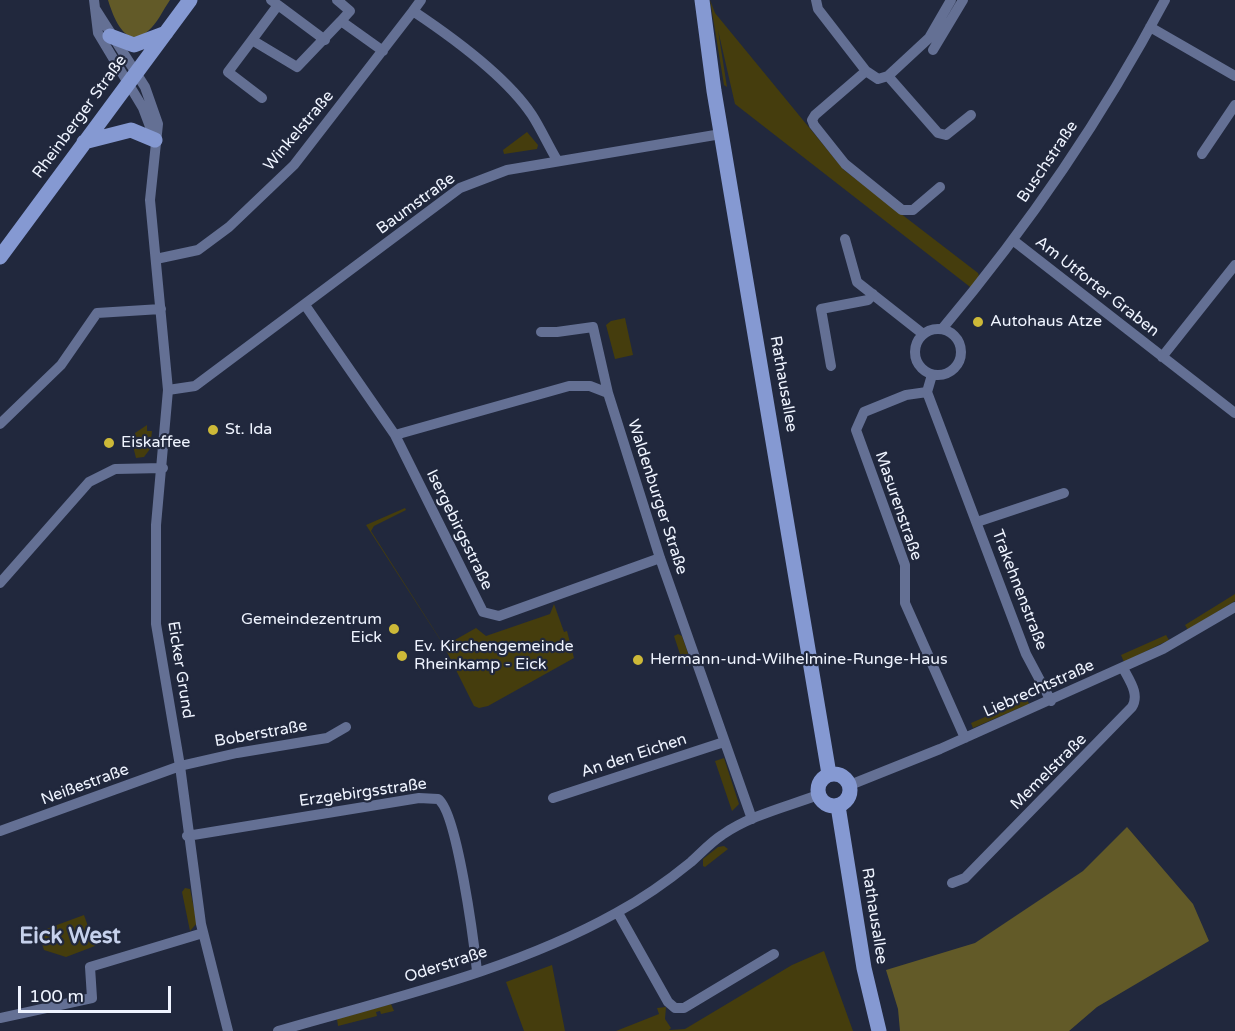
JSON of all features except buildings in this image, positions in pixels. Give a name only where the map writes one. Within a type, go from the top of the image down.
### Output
[{"type":"street","name":"Rheinberger Straße","points":[[0,257],[190,0]]},
{"type":"street","points":[[337,0],[350,10]]},
{"type":"street","points":[[252,40],[297,67],[325,40],[358,0]]},
{"type":"street","name":"Winkelstraße","points":[[156,259],[198,250],[229,227],[294,165],[421,0]]},
{"type":"street","name":"Rathausallee","points":[[702,0],[722,134],[829,774]]},
{"type":"street","points":[[816,0],[818,9],[866,71],[878,79],[888,76],[929,38],[951,0]]},
{"type":"street","points":[[933,50],[963,0]]},
{"type":"street","name":"Buschstraße","points":[[942,329],[1014,241],[1117,85],[1165,0]]},
{"type":"street","points":[[262,98],[228,72],[252,40],[274,2],[325,40]]},
{"type":"street","points":[[95,5],[131,79]]},
{"type":"street","points":[[95,5],[98,33],[131,79]]},
{"type":"street","points":[[413,11],[453,38],[496,76],[531,113],[556,160]]},
{"type":"street","points":[[341,21],[383,51]]},
{"type":"street","points":[[1150,27],[1235,76]]},
{"type":"street","points":[[110,36],[134,45],[165,33]]},
{"type":"street","points":[[866,71],[815,115],[812,120],[813,125],[851,170],[902,210],[914,210],[940,187]]},
{"type":"street","points":[[888,76],[938,133],[946,135],[971,115]]},
{"type":"street","name":"Eicker Grund","points":[[131,79],[150,98],[158,124],[150,200],[168,390],[163,468],[156,525],[156,624],[180,766],[187,836],[203,933],[228,1031]]},
{"type":"street","points":[[1202,154],[1235,105]]},
{"type":"street","points":[[84,142],[131,130],[155,140]]},
{"type":"street","name":"Baumstraße","points":[[168,390],[195,386],[460,188],[507,170],[722,134]]},
{"type":"street","points":[[845,239],[857,282],[923,334]]},
{"type":"street","name":"Am Utforter Graben","points":[[1014,241],[1235,413]]},
{"type":"street","name":"Am Utforter Graben","points":[[1162,357],[1235,265]]},
{"type":"street","points":[[831,366],[821,309],[868,300],[873,294]]},
{"type":"street","name":"Isergebirgsstraße","points":[[305,305],[395,435],[483,612],[500,616],[660,558]]},
{"type":"street","points":[[0,424],[62,365],[97,313],[161,309]]},
{"type":"street","name":"Waldenburger Straße","points":[[541,332],[593,327],[608,393],[660,558],[752,819]]},
{"type":"street","points":[[942,329],[955,336],[962,350],[961,357],[953,370],[939,376],[924,371],[915,357],[918,341],[923,334],[942,329]]},
{"type":"street","points":[[927,392],[932,375]]},
{"type":"street","points":[[395,435],[569,386],[590,386],[608,393]]},
{"type":"street","name":"Trakehnenstraße","points":[[927,392],[1026,654],[1051,701]]},
{"type":"street","name":"Masurenstraße","points":[[927,392],[906,395],[864,412],[856,430],[905,565],[904,603],[965,738]]},
{"type":"street","points":[[0,583],[89,482],[115,469],[163,468]]},
{"type":"street","name":"Trakehnenstraße","points":[[977,522],[1064,493]]},
{"type":"street","name":"Liebrechtstraße","points":[[850,785],[965,738],[1123,668],[1163,649],[1235,607]]},
{"type":"street","name":"Memelstraße","points":[[952,883],[965,878],[1136,702],[1135,693],[1123,668]]},
{"type":"street","name":"Boberstraße","points":[[180,766],[237,753],[327,738],[346,727]]},
{"type":"street","name":"An den Eichen","points":[[553,798],[724,742]]},
{"type":"street","name":"Neißestraße","points":[[0,831],[180,766]]},
{"type":"street","points":[[829,774],[842,775],[850,785],[850,796],[838,806],[828,805],[818,795],[820,782],[829,774]]},
{"type":"street","name":"Oderstraße","points":[[278,1031],[522,958],[618,913],[689,864],[722,835],[752,819],[818,795]]},
{"type":"street","name":"Erzgebirgsstraße","points":[[187,836],[419,798],[441,800],[450,821],[464,884],[477,971]]},
{"type":"street","name":"Rathausallee","points":[[838,806],[864,968],[879,1031]]},
{"type":"street","points":[[618,913],[668,1002],[675,1008],[684,1008],[774,954]]},
{"type":"street","points":[[0,1018],[92,998],[90,967],[203,933]]},
{"type":"shaded area","points":[[108,0],[170,0],[148,31],[133,37],[121,29]]},
{"type":"shaded area","points":[[710,0],[715,13],[844,170],[978,273],[981,282],[974,290],[735,104],[718,30],[727,87],[724,85]]},
{"type":"shaded area","points":[[527,132],[538,145],[537,149],[504,154],[503,150]]},
{"type":"shaded area","points":[[625,318],[633,355],[615,359],[606,325],[611,321]]},
{"type":"shaded area","points":[[147,425],[147,431],[152,431],[150,449],[144,457],[136,458],[132,442],[136,440],[135,433]]},
{"type":"shaded area","points":[[405,508],[406,510],[374,526],[371,531],[440,639],[443,640],[441,641],[366,525]]},
{"type":"shaded area","points":[[1235,594],[1235,601],[1188,630],[1185,625]]},
{"type":"shaded area","points":[[554,604],[564,632],[567,631],[574,658],[488,706],[479,708],[474,706],[445,648],[446,645],[476,628],[486,636],[550,614]]},
{"type":"shaded area","points":[[678,634],[682,636],[690,665],[684,666],[674,636]]},
{"type":"shaded area","points":[[1166,635],[1169,640],[1124,662],[1121,655]]},
{"type":"shaded area","points":[[1027,699],[1029,704],[973,728],[971,723]]},
{"type":"shaded area","points":[[724,758],[739,804],[732,811],[715,761]]},
{"type":"shaded area","points":[[1127,827],[1193,904],[1209,941],[1097,1007],[1069,1031],[900,1031],[898,1009],[886,970],[975,943],[1083,871]]},
{"type":"shaded area","points":[[724,846],[728,849],[705,867],[703,866],[703,859],[718,847]]},
{"type":"shaded area","points":[[185,888],[190,889],[197,923],[190,931],[182,892]]},
{"type":"shaded area","points":[[84,915],[95,946],[66,957],[44,950],[38,932]]},
{"type":"shaded area","points":[[824,951],[853,1031],[616,1031],[659,1014],[657,1008],[666,1007],[665,1019],[671,1028],[669,1030],[685,1029],[792,965]]},
{"type":"shaded area","points":[[552,965],[565,1031],[524,1031],[506,982]]},
{"type":"shaded area","points":[[391,1004],[394,1011],[381,1014],[380,1011],[376,1012],[377,1016],[338,1026],[337,1019]]},
{"type":"place","name":"Autohaus Atze","points":[[978,322]]},
{"type":"place","name":"St. Ida","points":[[213,430]]},
{"type":"place","name":"Eiskaffee","points":[[109,443]]},
{"type":"place","name":"Gemeindezentrum Eick","points":[[394,629]]},
{"type":"place","name":"Ev. Kirchengemeinde Rheinkamp - Eick","points":[[402,656]]},
{"type":"place","name":"Hermann-und-Wilhelmine-Runge-Haus","points":[[638,660]]},
{"type":"district","name":"Eick West","points":[[70,937]]}]
